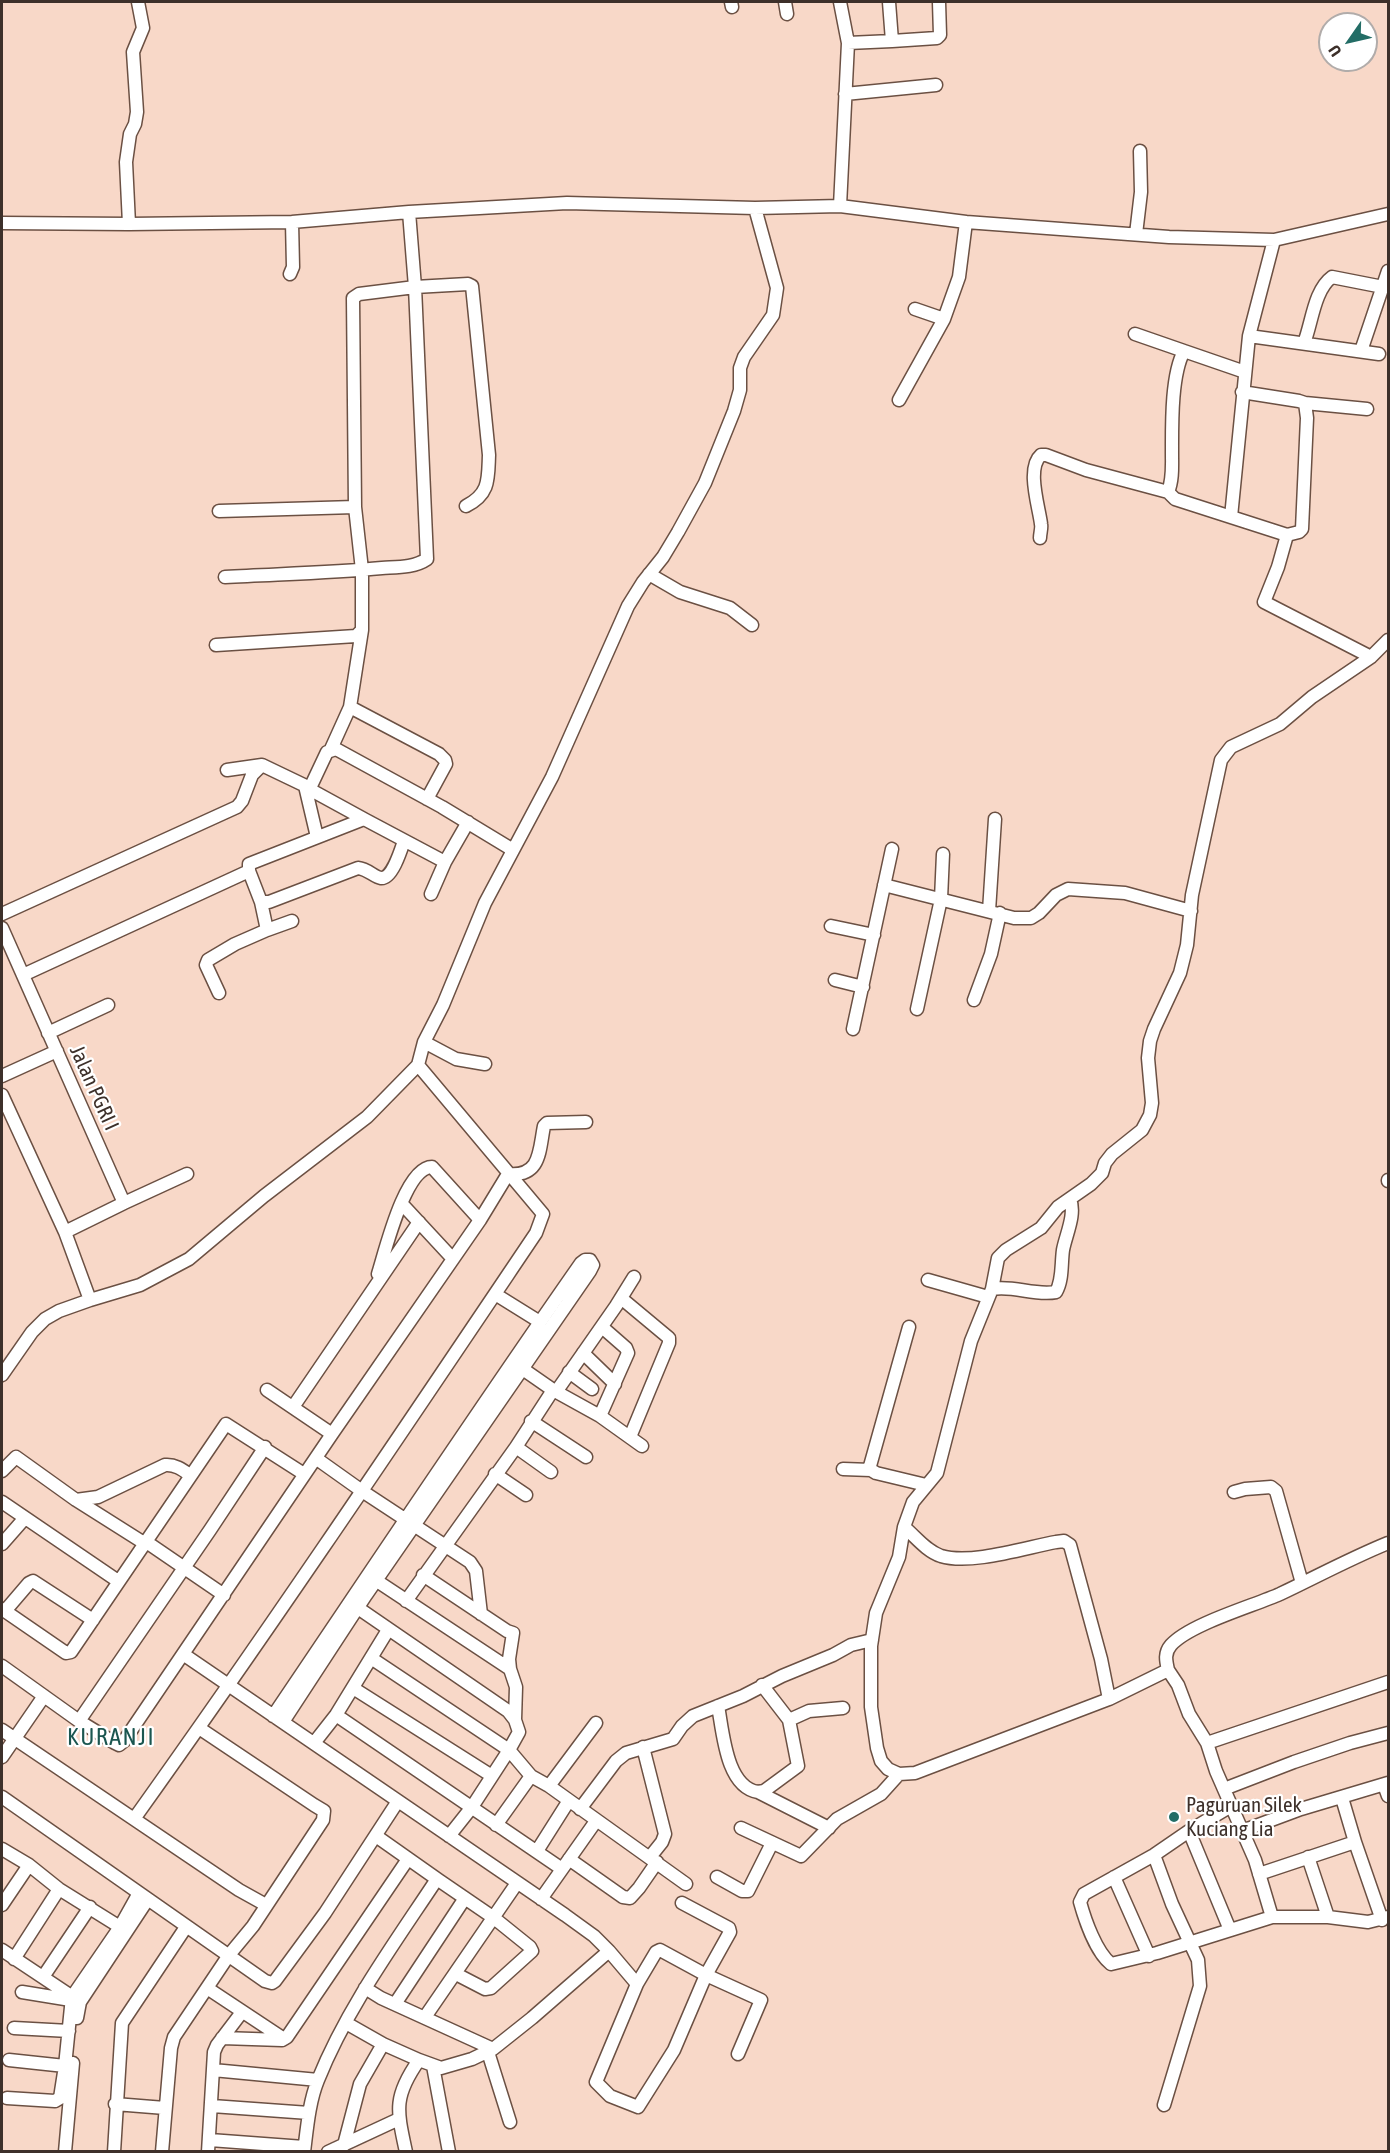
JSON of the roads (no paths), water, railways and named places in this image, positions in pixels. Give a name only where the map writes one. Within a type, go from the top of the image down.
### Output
[{"type":"street","points":[[129,224],[126,162],[130,134],[137,112],[134,52],[143,28],[138,2]]},
{"type":"street","points":[[840,2],[848,43],[840,206]]},
{"type":"street","points":[[890,2],[892,41]]},
{"type":"street","points":[[848,43],[937,38],[940,35],[939,2]]},
{"type":"street","points":[[845,94],[936,85]]},
{"type":"street","points":[[1136,234],[1141,192],[1140,151]]},
{"type":"street","points":[[2,224],[292,222],[409,212],[567,203],[755,208],[840,206],[966,222],[1136,234],[1274,240],[1386,218]]},
{"type":"street","points":[[2,1375],[32,1332],[45,1319],[59,1311],[140,1285],[189,1259],[264,1196],[367,1117],[418,1065],[424,1042],[443,1005],[485,903],[562,757],[628,606],[663,557],[705,483],[734,411],[740,390],[740,368],[744,357],[770,320],[776,304],[777,288],[755,208]]},
{"type":"street","points":[[225,577],[362,570],[421,564],[427,560],[415,287],[409,212]]},
{"type":"street","points":[[290,274],[293,267],[292,222]]},
{"type":"street","points":[[899,400],[944,318],[959,277],[966,222]]},
{"type":"street","points":[[1231,517],[1249,336],[1274,240]]},
{"type":"street","points":[[1361,351],[1389,271]]},
{"type":"street","points":[[1304,343],[1319,297],[1326,282],[1332,277],[1383,287]]},
{"type":"street","points":[[317,837],[307,787],[331,749],[350,707],[362,630],[362,570],[355,507],[353,298],[365,292],[468,284],[472,286],[489,455],[488,478],[484,494],[466,506]]},
{"type":"street","points":[[915,309],[944,318]]},
{"type":"street","points":[[1135,334],[1245,372]]},
{"type":"street","points":[[1249,336],[1379,354]]},
{"type":"street","points":[[1168,492],[1172,474],[1178,362],[1184,351]]},
{"type":"street","points":[[1242,392],[1292,399],[1305,404],[1367,409]]},
{"type":"street","points":[[1040,538],[1042,525],[1035,499],[1035,474],[1041,454],[1086,470],[1168,492],[1175,499],[1287,534],[1299,532],[1302,529],[1307,418],[1305,404]]},
{"type":"street","points":[[219,511],[355,507]]},
{"type":"street","points":[[1287,534],[1278,567],[1264,602],[1371,657]]},
{"type":"street","points":[[649,574],[680,592],[730,608],[752,625]]},
{"type":"street","points":[[216,645],[356,636],[362,630]]},
{"type":"street","points":[[1168,1671],[1108,1699],[915,1773],[899,1774],[888,1769],[881,1761],[877,1748],[870,1707],[872,1640],[878,1606],[899,1557],[904,1527],[913,1502],[937,1473],[970,1341],[990,1293],[998,1258],[1006,1250],[1041,1228],[1058,1207],[1102,1173],[1105,1163],[1112,1154],[1142,1130],[1150,1115],[1152,1103],[1149,1066],[1150,1041],[1180,974],[1187,945],[1192,895],[1221,760],[1231,747],[1280,724],[1319,692],[1371,657],[1389,640]]},
{"type":"street","points":[[350,707],[439,754],[446,760],[427,799]]},
{"type":"street","points":[[331,749],[427,799],[513,850]]},
{"type":"street","points":[[2,914],[237,807],[242,801],[252,775],[262,765]]},
{"type":"street","points":[[227,770],[262,765],[445,862]]},
{"type":"street","points":[[267,930],[261,902],[249,871],[249,864],[363,819]]},
{"type":"street","points":[[974,1000],[991,954],[995,819]]},
{"type":"street","points":[[431,894],[445,862],[468,822]]},
{"type":"street","points":[[261,902],[269,902],[358,868],[367,869],[380,878],[385,878],[390,874],[404,841]]},
{"type":"street","points":[[853,1029],[892,849]]},
{"type":"street","points":[[917,1009],[941,899],[943,854]]},
{"type":"street","points":[[23,975],[249,871]]},
{"type":"street","points":[[884,885],[1014,918],[1031,918],[1056,895],[1068,889],[1125,893],[1191,911]]},
{"type":"street","points":[[219,993],[207,965],[208,960],[235,944],[292,921]]},
{"type":"street","points":[[831,926],[874,935]]},
{"type":"street","name":"Jalan PGRI I","points":[[2,928],[124,1203]]},
{"type":"street","points":[[835,980],[863,987]]},
{"type":"street","points":[[48,1033],[108,1005]]},
{"type":"street","points":[[424,1042],[456,1059],[485,1064]]},
{"type":"street","points":[[2,1076],[57,1051]]},
{"type":"street","points":[[135,1819],[362,1491],[536,1233],[543,1214],[418,1065]]},
{"type":"street","points":[[2,1095],[65,1232],[90,1300]]},
{"type":"street","points":[[508,1174],[527,1173],[536,1163],[544,1126],[547,1123],[586,1122]]},
{"type":"street","points":[[374,1287],[398,1213],[420,1171],[432,1167],[480,1220]]},
{"type":"street","points":[[65,1232],[187,1174]]},
{"type":"street","points":[[2,1666],[118,1745],[124,1741],[304,1474],[317,1459],[480,1220],[508,1174]]},
{"type":"street","points":[[928,1280],[990,1293],[1003,1287],[1047,1294],[1056,1292],[1060,1285],[1063,1251],[1071,1217],[1070,1198]]},
{"type":"street","points":[[402,1204],[453,1259]]},
{"type":"street","points":[[293,1407],[419,1222]]},
{"type":"street","points":[[278,1719],[410,1521],[518,1366],[590,1271],[592,1265],[590,1260],[581,1263],[540,1322],[518,1366]]},
{"type":"street","points":[[406,1601],[516,1447],[531,1421],[602,1327],[634,1277]]},
{"type":"street","points":[[495,1294],[540,1322]]},
{"type":"street","points":[[621,1298],[669,1338],[669,1343],[630,1437]]},
{"type":"street","points":[[600,1416],[628,1351],[602,1327]]},
{"type":"street","points":[[871,1470],[873,1452],[909,1327]]},
{"type":"street","points":[[583,1353],[615,1384]]},
{"type":"street","points":[[518,1366],[554,1391],[600,1416],[642,1446]]},
{"type":"street","points":[[569,1372],[592,1389]]},
{"type":"street","points":[[267,1390],[332,1434]]},
{"type":"street","points":[[531,1421],[586,1457]]},
{"type":"street","points":[[93,1620],[33,1581],[3,1610],[66,1653],[71,1652],[93,1620],[144,1542],[226,1424],[304,1474]]},
{"type":"street","points":[[79,1720],[265,1447]]},
{"type":"street","points":[[516,1447],[551,1472]]},
{"type":"street","points":[[2,1471],[16,1457],[76,1500],[224,1595]]},
{"type":"street","points":[[317,1459],[470,1562],[476,1571],[481,1614]]},
{"type":"street","points":[[76,1500],[98,1497],[165,1465],[170,1464],[190,1475]]},
{"type":"street","points":[[843,1469],[871,1470],[886,1476],[926,1485]]},
{"type":"street","points":[[495,1474],[526,1495]]},
{"type":"street","points":[[1234,1492],[1271,1487],[1276,1491],[1302,1583]]},
{"type":"street","points":[[2,1502],[118,1581]]},
{"type":"street","points":[[2,1544],[24,1519]]},
{"type":"street","points":[[278,1719],[377,1581],[410,1521]]},
{"type":"street","points":[[904,1527],[930,1551],[941,1556],[971,1558],[1056,1542],[1064,1541],[1070,1545],[1101,1659],[1108,1699]]},
{"type":"street","points":[[1272,1917],[1259,1874],[1207,1743],[1189,1714],[1178,1684],[1168,1671],[1165,1659],[1168,1649],[1180,1638],[1210,1622],[1389,1543]]},
{"type":"street","points":[[423,1575],[513,1633],[510,1669],[516,1687],[515,1720]]},
{"type":"street","points":[[377,1581],[510,1669]]},
{"type":"street","points":[[358,1608],[508,1711],[515,1720],[519,1732],[509,1750],[472,1807],[449,1836]]},
{"type":"street","points":[[314,1743],[336,1715],[388,1630]]},
{"type":"street","points":[[580,1809],[616,1761],[626,1753],[673,1739],[693,1716],[833,1655],[850,1645],[872,1640]]},
{"type":"street","points":[[183,1654],[594,1936],[637,1984]]},
{"type":"street","points":[[371,1658],[509,1750],[531,1776],[654,1859],[686,1884]]},
{"type":"street","points":[[1207,1743],[1389,1682]]},
{"type":"street","points":[[758,1792],[764,1791],[798,1766],[789,1720],[762,1685]]},
{"type":"street","points":[[353,1688],[492,1776]]},
{"type":"street","points":[[2,1757],[44,1696]]},
{"type":"street","points":[[718,1706],[731,1771],[752,1791],[829,1828]]},
{"type":"street","points":[[789,1720],[809,1711],[843,1708]]},
{"type":"street","points":[[336,1715],[537,1851],[566,1864],[623,1897],[630,1898],[666,1834],[661,1823],[644,1747]]},
{"type":"street","points":[[549,1786],[596,1724]]},
{"type":"street","points":[[162,2151],[171,2048],[174,2037],[323,1820],[324,1812],[199,1728]]},
{"type":"street","points":[[2,1730],[238,1890],[266,1905]]},
{"type":"street","points":[[1224,1789],[1294,1762],[1350,1743],[1389,1733]]},
{"type":"street","points":[[741,1828],[801,1856],[837,1819],[880,1794],[899,1774]]},
{"type":"street","points":[[496,1824],[531,1776]]},
{"type":"street","points":[[1242,1831],[1293,1812],[1387,1788]]},
{"type":"street","points":[[2,1797],[186,1927],[265,1981],[272,1983],[376,1836],[398,1801]]},
{"type":"street","points":[[1231,1806],[1154,1855],[1084,1894],[1080,1902],[1093,1937],[1111,1964],[1149,1956],[1272,1917],[1328,1917],[1368,1922],[1385,1919],[1355,1842],[1342,1798]]},
{"type":"street","points":[[537,1851],[568,1802]]},
{"type":"street","points":[[541,1899],[596,1821]]},
{"type":"street","points":[[1189,1831],[1230,1930]]},
{"type":"street","points":[[376,1836],[494,1918],[530,1947],[532,1952],[491,1988],[485,1989],[456,1974]]},
{"type":"street","points":[[1259,1874],[1355,1842]]},
{"type":"street","points":[[717,1877],[742,1891],[748,1891],[772,1843]]},
{"type":"street","points":[[2,1849],[29,1865],[59,1889],[120,1927]]},
{"type":"street","points":[[1154,1855],[1172,1904],[1198,1960],[1200,1986],[1164,2105]]},
{"type":"street","points":[[1308,1857],[1328,1917]]},
{"type":"street","points":[[284,2039],[408,1859]]},
{"type":"street","points":[[2,1905],[29,1865]]},
{"type":"street","points":[[1114,1877],[1149,1956]]},
{"type":"street","points":[[243,2012],[214,2052],[209,2146],[304,2149],[309,2113],[318,2080],[346,2023],[364,1988],[437,1879]]},
{"type":"street","points":[[425,2017],[517,1883]]},
{"type":"street","points":[[14,1959],[59,1889]]},
{"type":"street","points":[[7,2098],[58,2100],[61,2096],[74,1999],[120,1927],[144,1896]]},
{"type":"street","points":[[65,2151],[74,1999],[144,1896]]},
{"type":"street","points":[[395,2004],[465,1898]]},
{"type":"street","points":[[682,1903],[729,1928],[730,1932],[706,1975],[674,2050],[638,2106],[610,2096],[596,2082],[637,1984],[656,1952],[660,1950],[706,1975],[762,2001],[738,2054]]},
{"type":"street","points":[[43,1977],[90,1907]]},
{"type":"street","points":[[114,2151],[122,2023],[186,1927]]},
{"type":"street","points":[[2,1950],[74,1999]]},
{"type":"street","points":[[346,2023],[383,2044],[433,2066],[441,2068],[453,2066],[491,2051],[609,1951]]},
{"type":"street","points":[[207,1988],[284,2039]]},
{"type":"street","points":[[364,1988],[491,2051],[510,2122]]},
{"type":"street","points":[[22,1992],[74,1999]]},
{"type":"street","points":[[14,2028],[69,2031]]},
{"type":"street","points":[[222,2038],[284,2039]]},
{"type":"street","points":[[344,2145],[360,2084],[383,2044]]},
{"type":"street","points":[[9,2060],[65,2066]]},
{"type":"street","points":[[406,2151],[399,2120],[399,2100],[402,2088],[419,2060]]},
{"type":"street","points":[[433,2066],[449,2151]]},
{"type":"street","points":[[213,2070],[318,2080]]},
{"type":"street","points":[[116,2104],[165,2108]]},
{"type":"street","points":[[212,2106],[309,2113]]},
{"type":"street","points":[[328,2151],[399,2120]]},
{"type":"place","name":"Paguruan Silek Kuciang Lia","points":[[1174,1817]]},
{"type":"district","name":"KURANJI","points":[[111,1737]]}]
